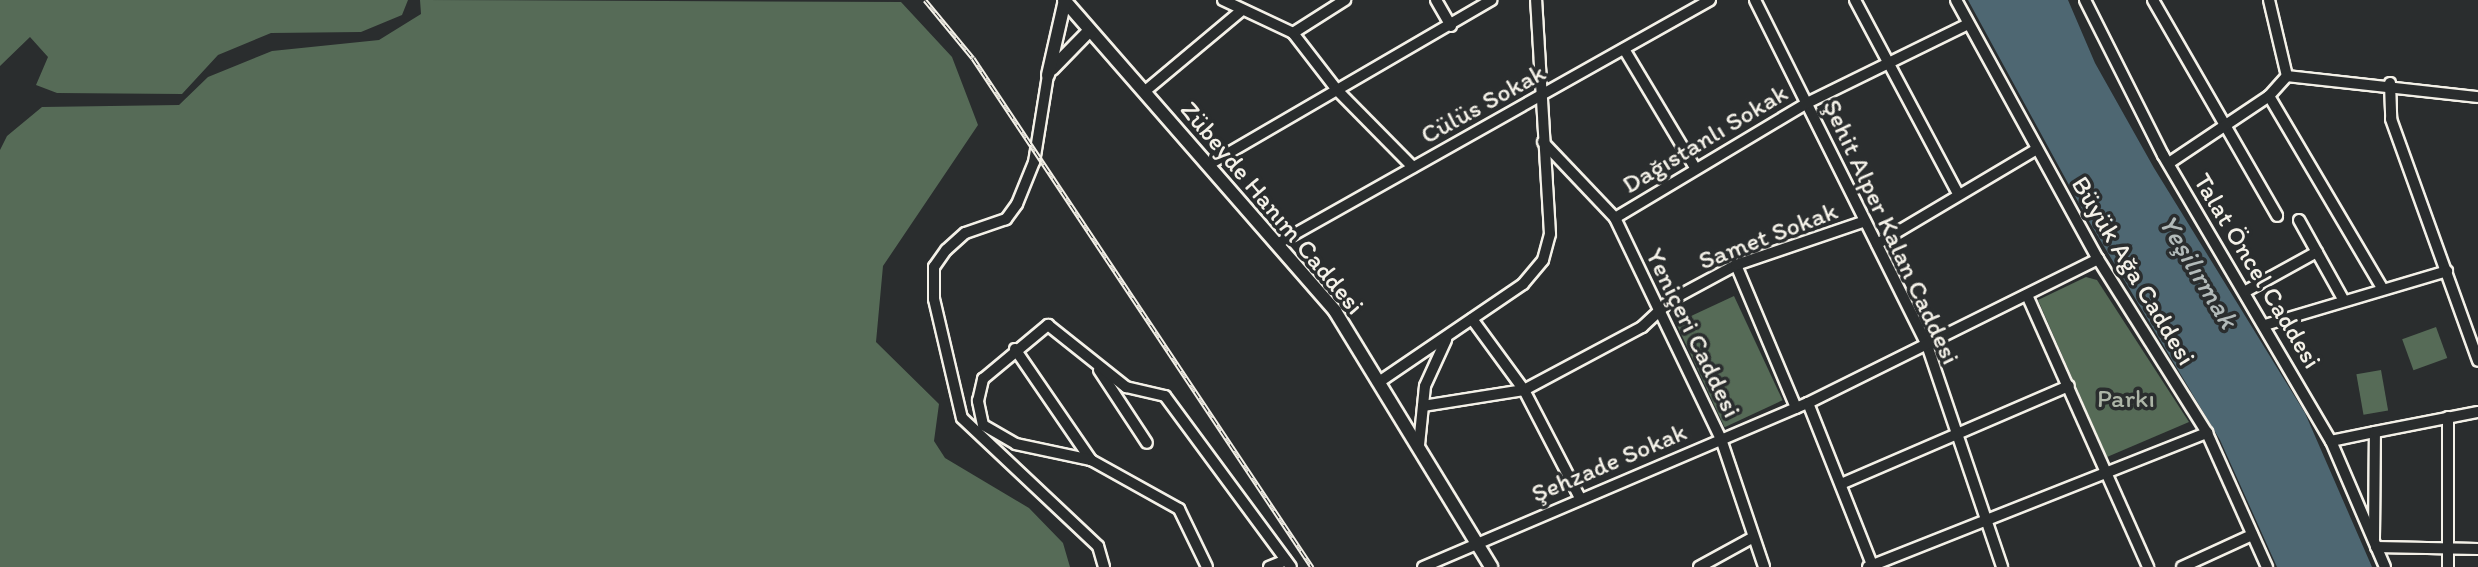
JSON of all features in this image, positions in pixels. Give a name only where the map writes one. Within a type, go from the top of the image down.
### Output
[{"type":"main road","name":"Zübeyde Hanım Caddesi","points":[[1064,0],[1335,311],[1491,567]]},
{"type":"main road","points":[[1048,75],[1064,0]]},
{"type":"main road","points":[[1048,75],[1090,30]]},
{"type":"street","points":[[1223,0],[1293,33],[1337,90],[1413,167]]},
{"type":"street","points":[[1208,165],[1492,0]]},
{"type":"street","points":[[1379,382],[1523,284],[1543,260],[1550,234],[1536,0]]},
{"type":"street","name":"Cülüs Sokak","points":[[1277,244],[1710,0]]},
{"type":"street","name":"Şehit Alper Kalan Caddesi","points":[[1755,0],[1927,345],[2003,567]]},
{"type":"street","points":[[1855,0],[1958,194]]},
{"type":"street","name":"Büyük Ağa Caddesi","points":[[1956,0],[2098,259],[2207,433],[2267,567]]},
{"type":"street","name":"Talat Öncel Caddesi","points":[[2085,0],[2169,163],[2331,441],[2385,567]]},
{"type":"street","points":[[2153,0],[2277,216]]},
{"type":"street","points":[[2269,0],[2287,76]]},
{"type":"street","points":[[1293,33],[1339,1]]},
{"type":"street","points":[[1439,2],[1451,26]]},
{"type":"street","points":[[1144,92],[1242,10]]},
{"type":"street","name":"Dağıstanlı Sokak","points":[[1615,218],[1694,166],[1807,103],[1968,24]]},
{"type":"street","points":[[1624,49],[1694,166]]},
{"type":"street","points":[[1048,75],[1034,162],[1017,204],[1006,219],[965,233],[934,267],[934,299],[962,418],[1098,546],[1104,567]]},
{"type":"street","points":[[2169,163],[2269,96],[2287,76]]},
{"type":"street","points":[[2287,76],[2390,83],[2478,97]]},
{"type":"street","points":[[2390,83],[2391,119],[2478,361]]},
{"type":"street","points":[[2269,96],[2382,288]]},
{"type":"street","name":"Yeniçeri Caddesi","points":[[1543,142],[1615,218],[1655,313],[1721,439],[1752,538],[1764,567]]},
{"type":"street","points":[[1877,244],[2037,149]]},
{"type":"street","points":[[2299,220],[2343,299]]},
{"type":"street","name":"Samet Sokak","points":[[1423,406],[1524,390],[1642,327],[1655,313],[1736,265],[1866,221]]},
{"type":"street","points":[[2246,291],[2317,252]]},
{"type":"street","name":"Şehzade Sokak","points":[[1423,567],[1476,542],[1808,403],[2098,259]]},
{"type":"street","points":[[1736,265],[1796,408]]},
{"type":"street","points":[[2265,325],[2343,299],[2447,271]]},
{"type":"street","points":[[2027,295],[2069,386],[2105,477],[2148,567]]},
{"type":"street","points":[[1472,319],[1524,390],[1580,498]]},
{"type":"street","points":[[984,425],[983,379],[1015,349],[1048,325],[1126,387],[1165,396],[1288,564],[1269,567]]},
{"type":"street","points":[[1419,445],[1423,406],[1435,354],[1451,333]]},
{"type":"street","points":[[1015,349],[1091,460]]},
{"type":"street","points":[[1096,365],[1147,443]]},
{"type":"street","points":[[1842,484],[2069,386]]},
{"type":"street","points":[[1808,403],[1842,484],[1870,566],[2105,477],[2207,433]]},
{"type":"street","points":[[2331,441],[2478,412]]},
{"type":"street","points":[[2448,417],[2448,567]]},
{"type":"street","points":[[962,418],[984,425],[1016,444],[1091,460],[1179,509],[1207,567]]},
{"type":"street","points":[[2375,432],[2375,545],[2478,549]]},
{"type":"street","points":[[2182,567],[2252,535]]},
{"type":"street","points":[[1699,567],[1752,538]]},
{"type":"green space","points":[[0,0],[408,0],[402,15],[361,32],[271,33],[218,55],[182,94],[57,93],[36,85],[48,57],[30,37],[0,66]]},
{"type":"green space","points":[[420,0],[901,2],[952,57],[978,125],[883,266],[876,342],[939,404],[934,441],[945,458],[1029,508],[1063,543],[1070,567],[0,567],[0,150],[7,136],[42,107],[179,105],[208,77],[272,51],[379,40],[421,14]]},
{"type":"green space","name":"Parkı","points":[[2086,277],[2097,280],[2189,422],[2107,457],[2038,300]]},
{"type":"green space","points":[[1734,296],[1783,400],[1725,427],[1676,323]]},
{"type":"green space","points":[[2436,327],[2447,358],[2413,370],[2402,339]]},
{"type":"green space","points":[[2381,370],[2388,410],[2363,415],[2356,374]]},
{"type":"water","name":"Yeşilırmak","points":[[1968,0],[2068,0],[2095,63],[2154,168],[2305,413],[2372,567],[2277,567],[2220,440],[2087,218]]},
{"type":"railway","points":[[925,0],[973,58],[1312,567]]}]
